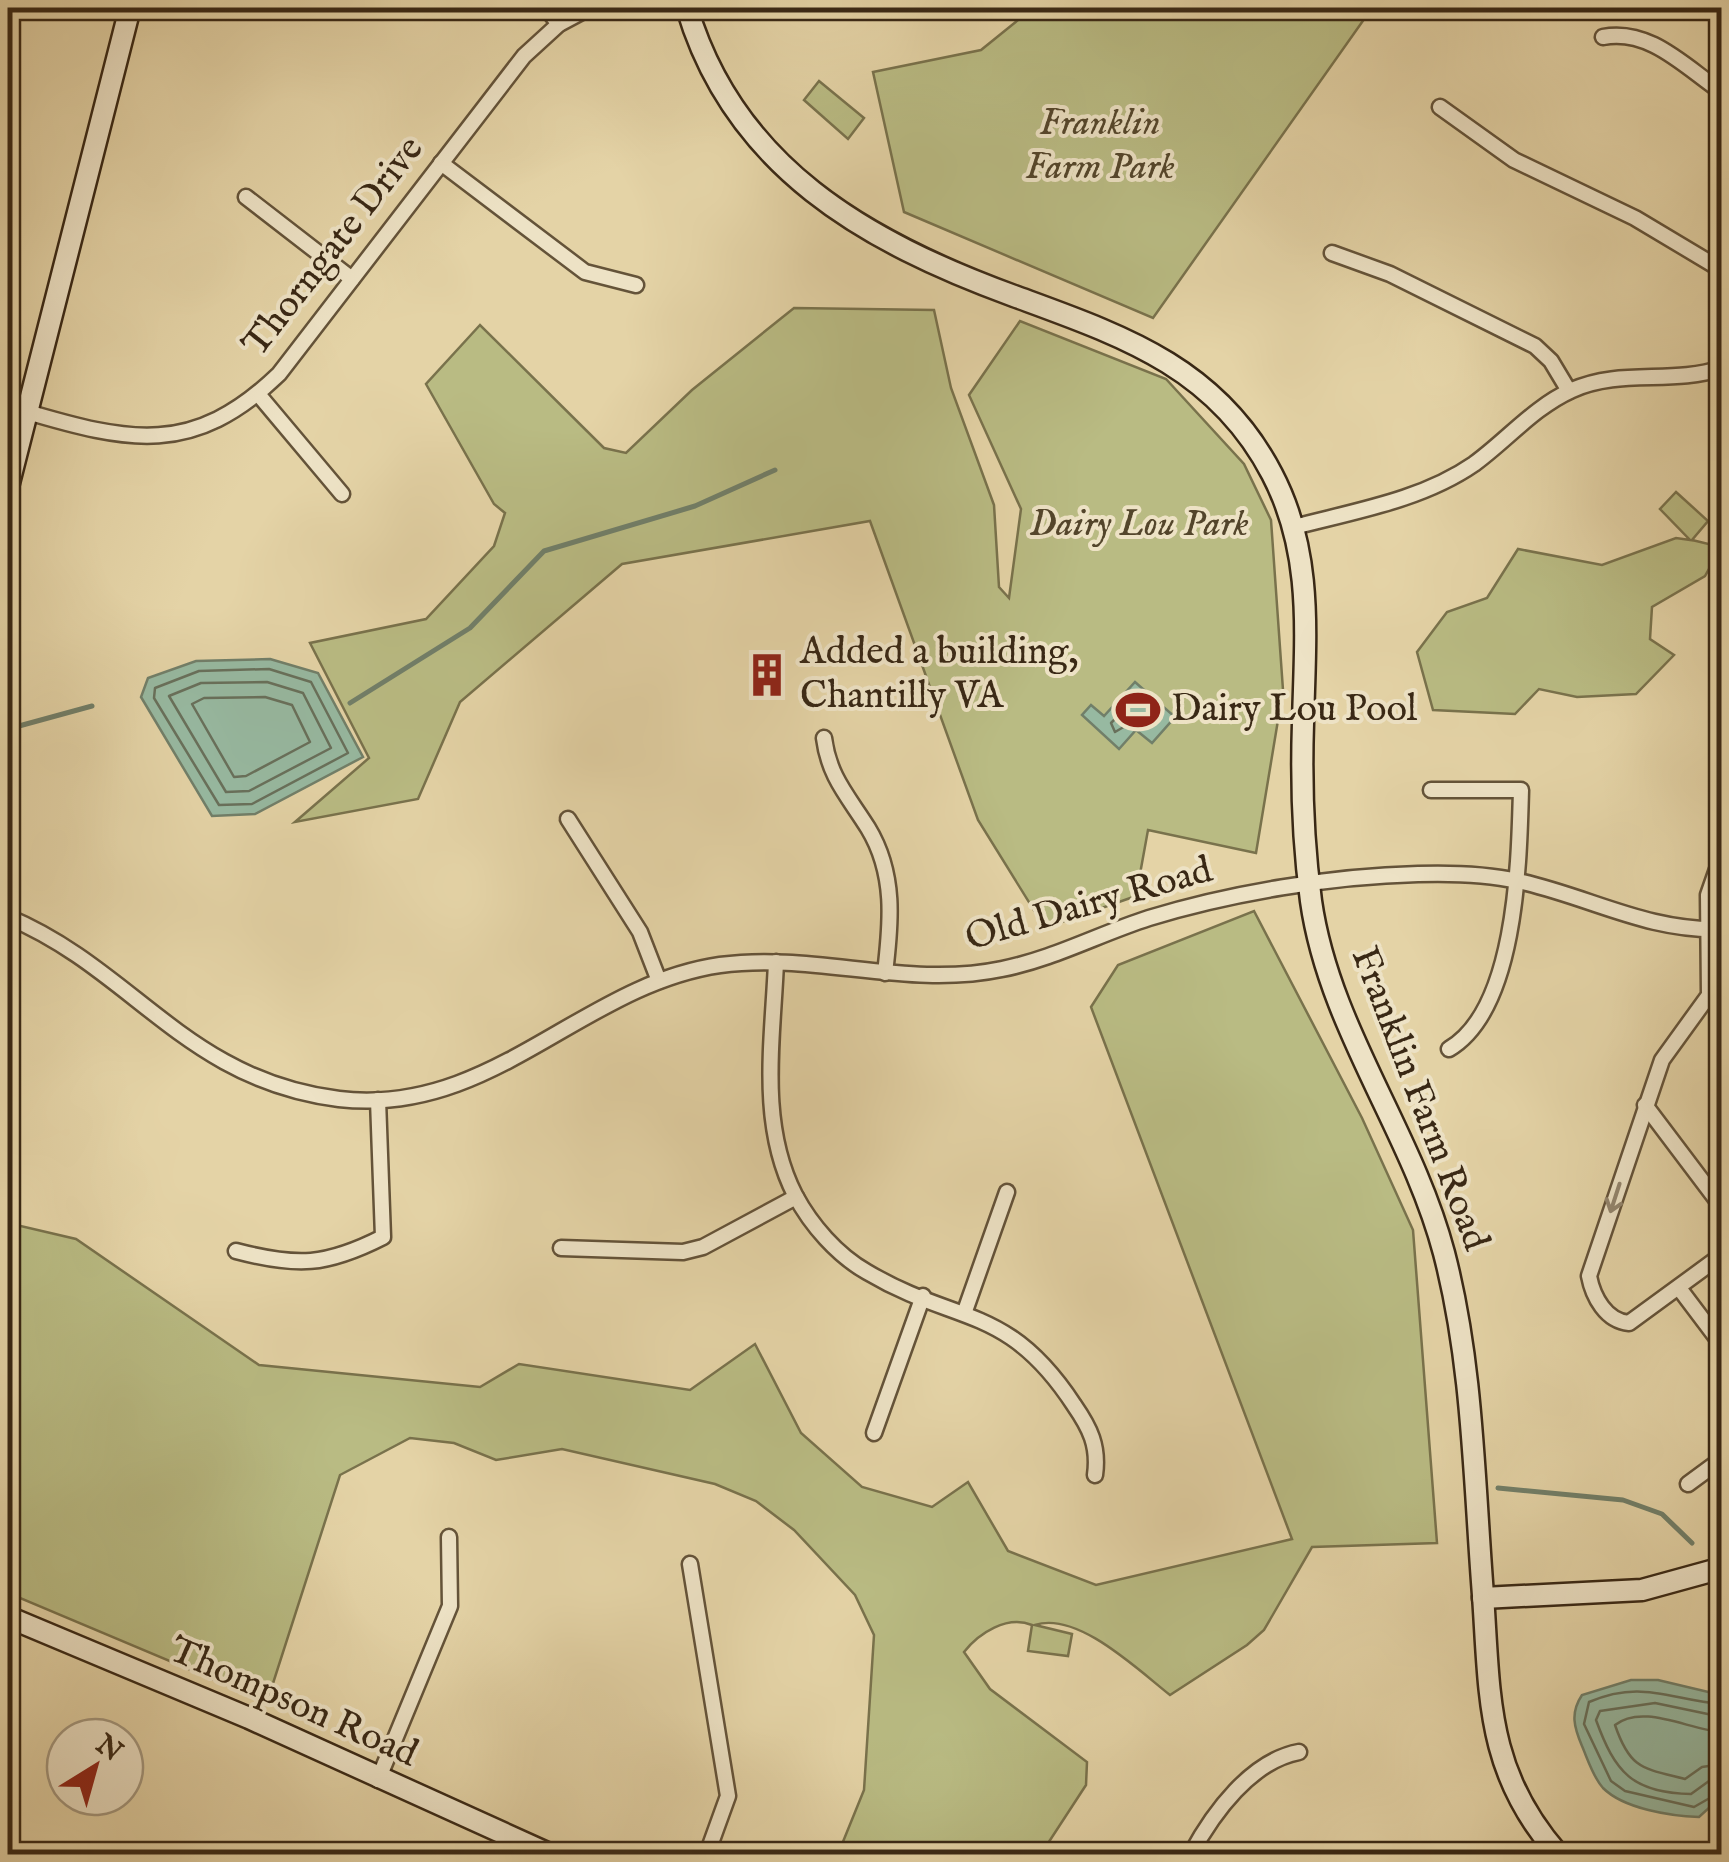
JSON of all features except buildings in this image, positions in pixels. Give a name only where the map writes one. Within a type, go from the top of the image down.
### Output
[{"type":"main road","points":[[8,487],[24,411],[130,8]]},
{"type":"main road","name":"Franklin Farm Road","points":[[688,8],[721,93],[742,125],[786,172],[838,209],[916,254],[1112,332],[1186,374],[1250,438],[1269,468],[1294,528],[1306,592],[1302,807],[1310,886],[1322,943],[1355,1045],[1414,1168],[1444,1254],[1464,1360],[1490,1717],[1501,1758],[1528,1816],[1558,1854]]},
{"type":"main road","points":[[1483,1598],[1642,1590],[1722,1568]]},
{"type":"main road","name":"Thompson Road","points":[[8,1617],[278,1731],[378,1780],[549,1854]]},
{"type":"street","points":[[546,8],[559,24]]},
{"type":"street","name":"Thorngate Drive","points":[[24,411],[94,432],[150,437],[198,428],[232,413],[258,394],[524,56],[559,24],[590,8]]},
{"type":"street","points":[[1603,37],[1620,34],[1646,38],[1722,92]]},
{"type":"street","points":[[1440,107],[1514,160],[1635,218],[1722,270]]},
{"type":"street","points":[[442,163],[585,272],[636,285]]},
{"type":"street","points":[[246,197],[352,279]]},
{"type":"street","points":[[1332,253],[1390,274],[1534,346],[1551,361],[1569,391]]},
{"type":"street","points":[[1294,528],[1447,480],[1569,391],[1618,376],[1670,378],[1722,368]]},
{"type":"street","points":[[258,394],[342,494]]},
{"type":"street","points":[[824,738],[832,776],[870,831],[886,870],[891,919],[885,974]]},
{"type":"street","points":[[1431,790],[1521,790],[1519,881],[1512,925],[1487,1004],[1464,1040],[1449,1049]]},
{"type":"street","points":[[568,819],[640,932],[659,981]]},
{"type":"street","points":[[1722,855],[1708,895],[1714,929],[1709,996],[1662,1060],[1589,1276],[1603,1308],[1620,1322],[1629,1323],[1722,1256]]},
{"type":"street","name":"Old Dairy Road","points":[[8,917],[51,938],[219,1061],[283,1088],[340,1099],[378,1100],[469,1082],[659,981],[715,966],[776,962],[936,976],[1002,969],[1180,909],[1310,886],[1418,874],[1519,881],[1647,922],[1714,929]]},
{"type":"street","points":[[776,962],[771,1109],[783,1167],[796,1196],[843,1256],[877,1278],[965,1311],[1013,1336],[1057,1378],[1090,1428],[1095,1444],[1094,1475]]},
{"type":"street","points":[[236,1251],[310,1263],[350,1254],[382,1237],[378,1100]]},
{"type":"street","points":[[1645,1105],[1722,1207]]},
{"type":"street","points":[[965,1311],[1007,1192]]},
{"type":"street","points":[[560,1248],[683,1252],[703,1247],[796,1196]]},
{"type":"street","points":[[1679,1288],[1722,1346]]},
{"type":"street","points":[[874,1433],[923,1296]]},
{"type":"street","points":[[1688,1484],[1722,1459]]},
{"type":"street","points":[[378,1780],[450,1606],[449,1537]]},
{"type":"street","points":[[690,1564],[728,1796],[707,1854]]},
{"type":"street","points":[[1191,1854],[1253,1773],[1268,1762],[1299,1752]]},
{"type":"green space","name":"Franklin Farm Park","points":[[1033,8],[1372,8],[1153,318],[904,212],[873,72],[981,50]]},
{"type":"green space","points":[[819,81],[864,118],[848,139],[804,100]]},
{"type":"green space","name":"Dairy Lou Park","points":[[794,308],[934,310],[951,388],[994,505],[999,587],[1009,598],[1021,509],[969,395],[1020,321],[1166,379],[1244,464],[1271,520],[1283,690],[1256,853],[1148,830],[1136,896],[1045,928],[978,820],[870,521],[622,564],[460,702],[418,799],[295,822],[369,758],[310,643],[426,619],[494,546],[505,513],[494,504],[426,384],[480,325],[604,448],[626,453],[692,390]]},
{"type":"green space","points":[[1676,492],[1708,521],[1692,540],[1721,547],[1705,576],[1652,607],[1650,639],[1674,655],[1636,694],[1577,697],[1539,689],[1515,714],[1433,710],[1417,652],[1447,612],[1487,598],[1518,549],[1602,565],[1676,538],[1690,540],[1660,509]]},
{"type":"green space","points":[[1254,911],[1362,1118],[1413,1230],[1437,1543],[1312,1547],[1264,1630],[1170,1695],[1106,1645],[1069,1626],[1035,1625],[1072,1634],[1068,1656],[1028,1651],[1032,1625],[1023,1623],[1003,1624],[977,1638],[964,1652],[990,1689],[1087,1762],[1086,1785],[1041,1854],[838,1854],[864,1790],[874,1635],[855,1595],[794,1530],[756,1501],[715,1484],[562,1449],[496,1460],[454,1443],[410,1438],[340,1475],[267,1702],[8,1593],[8,1223],[76,1239],[259,1365],[480,1387],[519,1364],[690,1390],[755,1344],[801,1433],[862,1487],[932,1507],[968,1482],[1008,1551],[1096,1585],[1292,1539],[1091,1007],[1118,965]]},
{"type":"water","points":[[270,659],[318,673],[363,757],[255,814],[212,816],[141,697],[148,678],[196,661]]},
{"type":"water","name":"Dairy Lou Pool","points":[[1135,682],[1175,717],[1152,743],[1136,730],[1119,749],[1082,715],[1091,705],[1104,716]]},
{"type":"water","points":[[1631,1680],[1658,1680],[1721,1695],[1721,1797],[1699,1817],[1635,1806],[1603,1788],[1594,1774],[1575,1726],[1578,1702],[1582,1695]]},
{"type":"waterway","points":[[350,703],[470,628],[544,551],[695,506],[775,470]]},
{"type":"waterway","points":[[8,643],[16,622]]},
{"type":"waterway","points":[[8,729],[92,706]]},
{"type":"waterway","points":[[1498,1488],[1623,1500],[1662,1514],[1692,1543]]},
{"type":"place","name":"Added a building, Chantilly VA","points":[[767,675]]},
{"type":"place","name":"Dairy Lou Pool","points":[[1138,710]]}]
